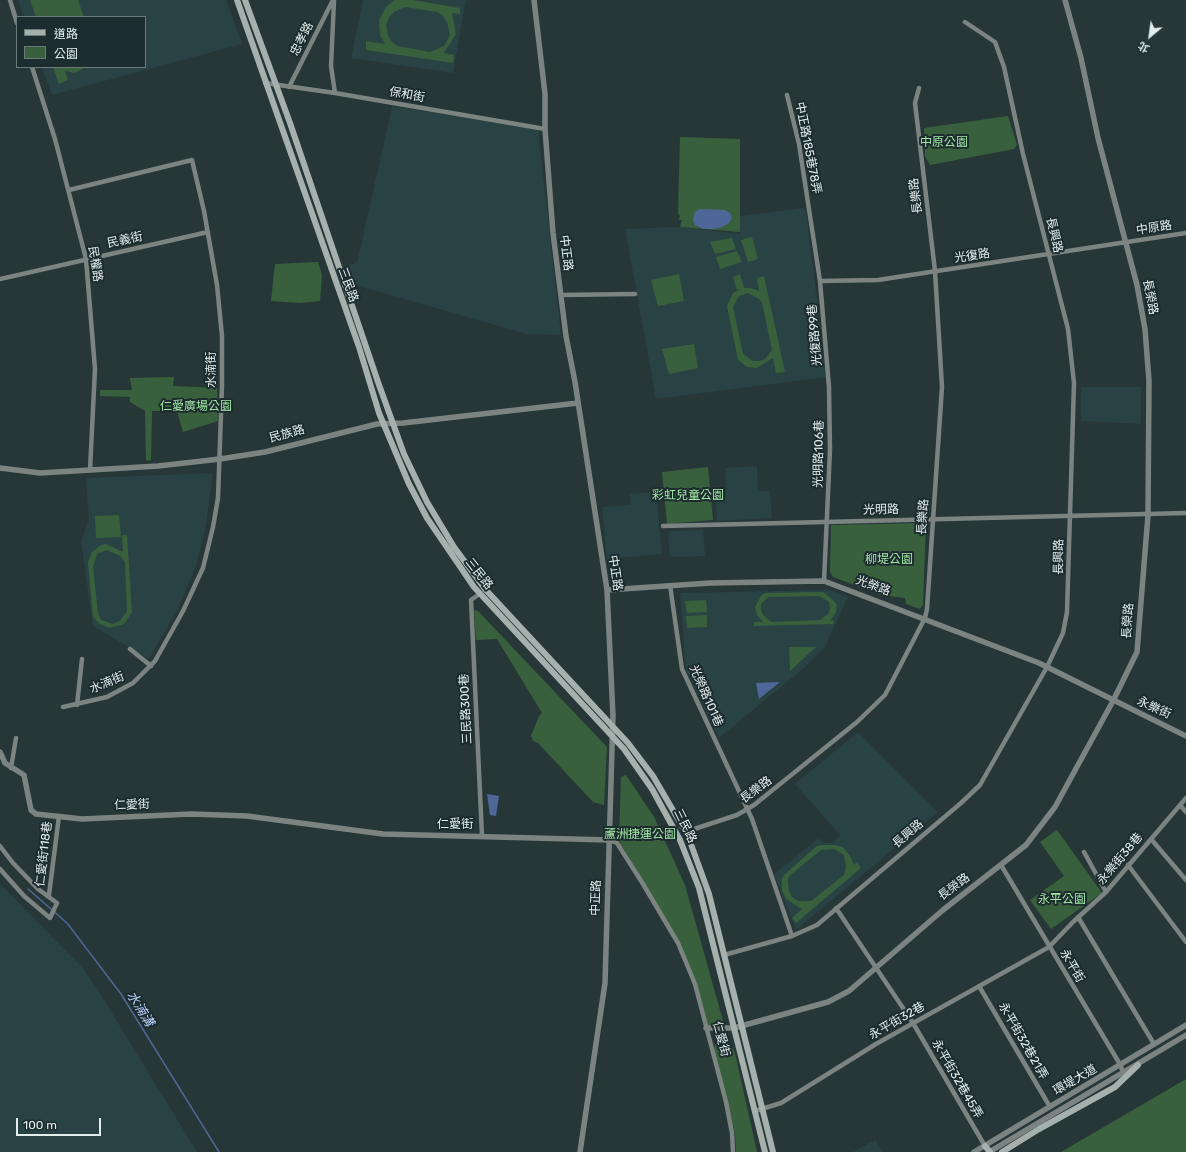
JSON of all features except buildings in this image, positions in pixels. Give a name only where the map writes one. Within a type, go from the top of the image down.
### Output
[{"type":"main road","name":"三民路","points":[[237,0],[359,347],[383,423],[409,484],[426,518],[480,594],[612,736],[652,789],[668,814],[691,865],[699,888],[738,1027],[758,1110],[758,1124],[765,1152]]},
{"type":"main road","name":"三民路","points":[[245,0],[404,454],[427,502],[454,547],[485,589],[613,727],[653,776],[685,832],[707,888],[724,955],[738,1027]]},
{"type":"main road","points":[[1002,1152],[1039,1129],[1115,1087],[1124,1075],[1138,1065]]},
{"type":"main road","name":"三民路","points":[[758,1110],[765,1121],[773,1152]]},
{"type":"main road","points":[[985,1146],[989,1152]]},
{"type":"street","points":[[10,0],[16,20]]},
{"type":"street","name":"忠孝路","points":[[289,87],[333,0]]},
{"type":"street","name":"忠孝路","points":[[333,0],[331,66],[335,93]]},
{"type":"street","name":"中正路","points":[[534,0],[545,94],[545,129],[551,217],[566,336],[578,403],[606,590],[613,727],[605,983],[580,1152]]},
{"type":"street","name":"長榮路","points":[[706,1028],[738,1027],[828,1002],[850,992],[943,910],[1026,845],[1048,818],[1113,701],[1137,652],[1148,515],[1149,381],[1145,329],[1137,285],[1098,138],[1081,58],[1065,0]]},
{"type":"street","name":"長興路","points":[[724,955],[792,936],[817,925],[961,803],[980,785],[1047,667],[1063,633],[1067,612],[1074,383],[1068,329],[1023,154],[1004,67],[995,42],[965,22]]},
{"type":"street","name":"民權路","points":[[32,68],[53,132],[86,259],[95,369],[90,470]]},
{"type":"street","name":"保和街","points":[[265,83],[335,93],[545,129]]},
{"type":"street","name":"長樂路","points":[[685,832],[737,815],[747,809],[857,722],[884,695],[925,618],[927,609],[942,387],[935,271],[915,103],[919,88]]},
{"type":"street","name":"中正路185巷78弄","points":[[787,95],[799,144],[820,281]]},
{"type":"street","name":"水湳街","points":[[63,707],[107,697],[134,683],[151,666],[183,611],[203,568],[208,551],[218,498],[222,336],[217,285],[208,232],[192,160],[69,190]]},
{"type":"street","name":"民義街","points":[[0,279],[208,232]]},
{"type":"street","name":"中原路","points":[[1126,243],[1186,233]]},
{"type":"street","name":"光復路","points":[[820,281],[878,280],[1126,243]]},
{"type":"street","name":"光復路99巷","points":[[820,281],[829,387]]},
{"type":"street","points":[[561,295],[635,294]]},
{"type":"street","name":"光明路106巷","points":[[824,581],[830,450],[829,387]]},
{"type":"street","name":"民族路","points":[[0,468],[40,473],[158,466],[265,452],[357,428],[383,423],[394,424],[578,403]]},
{"type":"street","name":"光明路","points":[[663,526],[1186,513]]},
{"type":"street","name":"光榮路","points":[[606,590],[670,585],[824,581],[925,618],[1047,667],[1113,701]]},
{"type":"street","name":"光榮路101巷","points":[[670,585],[682,669],[747,809],[792,936]]},
{"type":"street","name":"三民路300巷","points":[[482,836],[471,600],[485,589]]},
{"type":"street","points":[[130,649],[151,666]]},
{"type":"street","points":[[77,705],[82,659]]},
{"type":"street","name":"永樂街","points":[[1113,701],[1186,736]]},
{"type":"street","points":[[11,768],[16,738]]},
{"type":"street","name":"仁愛街","points":[[0,752],[5,763],[24,775],[31,810],[33,813],[82,819],[191,814],[247,816],[383,834],[609,840],[617,843],[678,943],[695,984],[726,1102],[732,1133],[733,1152]]},
{"type":"street","name":"永樂街38巷","points":[[1049,947],[1106,892],[1186,798]]},
{"type":"street","points":[[1180,805],[1186,812]]},
{"type":"street","name":"仁愛街118巷","points":[[49,895],[59,816]]},
{"type":"street","points":[[1151,839],[1186,880]]},
{"type":"street","points":[[0,846],[13,863],[38,889],[49,895],[57,903],[50,918],[24,896],[0,869]]},
{"type":"street","points":[[1084,852],[1106,892]]},
{"type":"street","points":[[1128,865],[1186,942]]},
{"type":"street","name":"永平街","points":[[1001,866],[1121,1066],[1124,1075]]},
{"type":"street","name":"永平街32巷45弄","points":[[836,908],[878,968],[913,1023],[985,1146]]},
{"type":"street","points":[[1078,918],[1154,1044]]},
{"type":"street","name":"永平街32巷","points":[[758,1110],[781,1103],[913,1023],[1049,947]]},
{"type":"street","name":"永平街32巷21弄","points":[[979,986],[1050,1107]]},
{"type":"street","name":"環堤大道","points":[[974,1152],[1121,1066],[1186,1025]]},
{"type":"street","points":[[1138,1065],[1186,1035]]},
{"type":"street","name":"環堤大道","points":[[989,1152],[1124,1075]]},
{"type":"shaded area","points":[[18,0],[226,0],[242,44],[52,95],[42,68],[146,68],[146,16],[24,16]]},
{"type":"shaded area","points":[[363,0],[466,0],[453,73],[351,58]]},
{"type":"shaded area","points":[[392,106],[538,130],[561,335],[527,334],[356,285],[348,265],[357,263]]},
{"type":"shaded area","points":[[803,208],[806,210],[826,377],[656,399],[625,229],[676,227],[740,234],[740,216]]},
{"type":"shaded area","points":[[1081,387],[1141,387],[1141,424],[1081,421]]},
{"type":"shaded area","points":[[757,466],[758,491],[770,491],[772,518],[717,521],[716,493],[726,492],[725,468]]},
{"type":"shaded area","points":[[213,473],[206,525],[196,566],[178,609],[149,659],[93,626],[81,541],[89,520],[86,478]]},
{"type":"shaded area","points":[[656,492],[662,554],[607,559],[602,507],[631,505],[630,494]]},
{"type":"shaded area","points":[[703,530],[705,556],[670,557],[668,535],[672,531]]},
{"type":"shaded area","points":[[829,590],[848,596],[825,647],[804,668],[719,738],[686,670],[680,593]]},
{"type":"shaded area","points":[[858,732],[938,812],[796,930],[774,874],[819,838],[822,843],[833,843],[840,835],[795,784]]},
{"type":"shaded area","points":[[0,884],[81,966],[98,990],[197,1152],[0,1152]]},
{"type":"shaded area","points":[[875,1140],[883,1152],[853,1152]]},
{"type":"green space","points":[[30,0],[78,0],[84,16],[36,16]]},
{"type":"green space","points":[[394,0],[413,0],[460,8],[460,14],[452,13],[456,34],[444,53],[454,55],[453,63],[366,50],[366,41],[385,44],[380,35],[379,20],[386,7]],"holes":[[[405,7],[437,12],[442,15],[447,22],[450,35],[444,46],[430,52],[398,46],[391,41],[386,26],[389,17],[394,12]]]},
{"type":"green space","points":[[53,68],[84,68],[75,73],[65,71],[68,80],[59,84]]},
{"type":"green space","name":"中原公園","points":[[1008,116],[1017,145],[1014,149],[930,165],[925,156],[924,128]]},
{"type":"green space","points":[[680,137],[740,139],[740,232],[680,227],[682,220],[679,220],[680,216],[678,213]]},
{"type":"green space","points":[[752,237],[758,259],[748,262],[741,240]]},
{"type":"green space","points":[[732,238],[736,249],[715,254],[710,242]]},
{"type":"green space","points":[[737,251],[742,262],[720,269],[716,257]]},
{"type":"green space","points":[[318,262],[322,275],[320,301],[301,303],[271,301],[275,264]]},
{"type":"green space","points":[[679,274],[684,301],[658,306],[651,280]]},
{"type":"green space","points":[[740,274],[744,288],[751,288],[759,291],[757,278],[764,276],[785,372],[776,373],[773,358],[757,368],[747,367],[738,360],[727,306],[733,293],[741,289],[737,290],[733,277]],"holes":[[[748,293],[759,299],[762,303],[772,350],[765,359],[753,361],[743,354],[733,307],[739,296]]]},
{"type":"green space","points":[[694,344],[698,368],[669,374],[662,349]]},
{"type":"green space","name":"仁愛廣場公園","points":[[174,377],[173,386],[217,388],[218,421],[183,432],[177,411],[152,411],[151,460],[146,461],[145,411],[130,402],[130,397],[100,396],[100,390],[132,390],[130,378]]},
{"type":"green space","name":"彩虹兒童公園","points":[[708,467],[713,520],[667,524],[662,472]]},
{"type":"green space","points":[[119,515],[121,537],[96,538],[95,516]]},
{"type":"green space","name":"柳堤公園","points":[[926,523],[923,605],[920,609],[906,604],[905,598],[881,595],[833,577],[830,572],[831,525]]},
{"type":"green space","points":[[122,535],[127,535],[132,612],[124,624],[110,628],[100,624],[93,617],[88,562],[92,552],[101,545],[106,544],[123,552]],"holes":[[[107,550],[120,556],[125,562],[127,611],[120,621],[113,624],[101,620],[98,614],[93,567],[97,554]]]},
{"type":"green space","points":[[823,592],[837,605],[836,612],[830,621],[833,620],[834,624],[754,626],[754,622],[763,622],[757,615],[755,607],[761,596],[765,593]],"holes":[[[819,596],[829,602],[829,613],[820,620],[772,622],[763,615],[761,610],[761,604],[768,597]]]},
{"type":"green space","points":[[706,600],[707,612],[687,613],[685,601]]},
{"type":"green space","points":[[474,610],[478,611],[607,747],[604,805],[593,802],[538,743],[533,741],[531,736],[539,716],[542,713],[497,639],[476,640]]},
{"type":"green space","points":[[707,615],[707,627],[687,628],[686,616]]},
{"type":"green space","points":[[789,647],[816,647],[790,671]]},
{"type":"green space","name":"蘆洲捷運公園","points":[[626,775],[654,817],[685,885],[725,1028],[706,1028],[680,943],[619,841],[621,777]]},
{"type":"green space","name":"永平公園","points":[[1057,830],[1102,893],[1051,929],[1030,900],[1064,876],[1040,842]]},
{"type":"green space","points":[[835,845],[843,847],[850,856],[854,865],[857,862],[861,868],[796,923],[792,918],[802,909],[786,899],[782,891],[782,879],[784,875],[817,846]],"holes":[[[834,849],[844,855],[846,867],[844,875],[811,901],[798,901],[792,897],[789,891],[789,876],[821,850]]]},
{"type":"green space","points":[[718,1043],[732,1046],[735,1053],[757,1152],[736,1152],[735,1133],[714,1050],[715,1044]]},
{"type":"green space","points":[[1186,1079],[1186,1152],[1061,1152]]},
{"type":"water","points":[[700,209],[725,210],[730,213],[732,218],[729,223],[722,227],[703,229],[695,225],[693,220],[695,212]]},
{"type":"water","points":[[780,682],[759,699],[756,683]]},
{"type":"water","points":[[487,794],[499,796],[496,816],[490,815]]},
{"type":"waterway","name":"水湳溝","points":[[28,889],[67,923],[121,994],[219,1152]]}]
